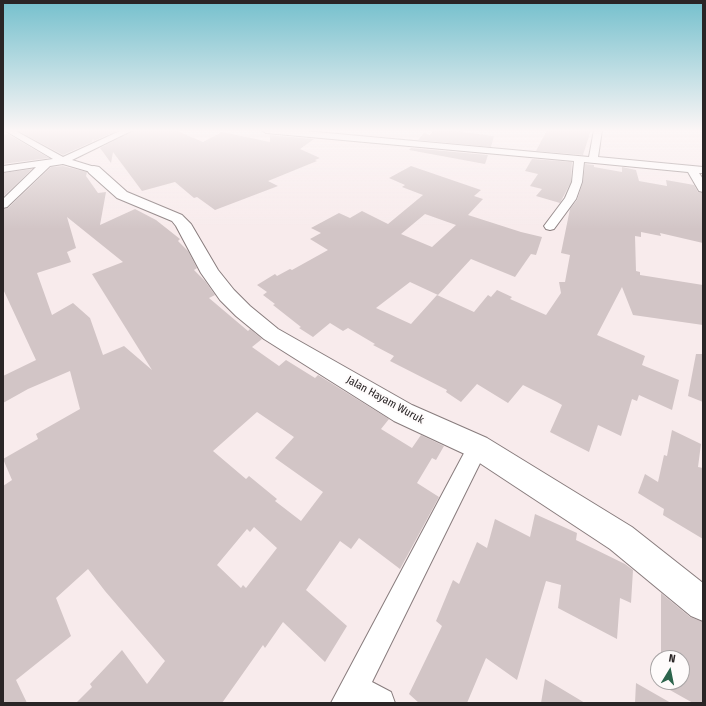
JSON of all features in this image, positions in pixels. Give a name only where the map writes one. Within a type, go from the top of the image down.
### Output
[{"type":"street","points":[[3,170],[47,163]]},
{"type":"street","points":[[3,205],[47,163]]},
{"type":"street","points":[[70,163],[94,170]]},
{"type":"street","points":[[550,226],[570,199],[577,182],[579,163]]},
{"type":"street","points":[[627,163],[698,169],[703,189]]},
{"type":"street","name":"Jalan Hayam Wuruk","points":[[94,170],[122,195],[177,218],[183,224],[210,274],[227,295],[243,311],[271,334],[403,413],[478,447],[622,538],[703,604]]},
{"type":"street","points":[[380,703],[350,695],[478,447]]},
{"type":"building","points":[[121,163],[312,163],[268,181],[278,186],[215,210],[197,197],[194,198],[175,182],[142,191]]},
{"type":"building","points":[[530,163],[572,163],[571,182],[560,203],[536,196],[542,189],[530,186],[538,174],[525,171]]},
{"type":"building","points":[[585,164],[622,172],[622,167],[636,170],[639,181],[667,186],[666,180],[694,185],[698,192],[703,193],[703,243],[660,233],[661,236],[641,232],[641,237],[635,236],[636,271],[640,272],[640,275],[703,285],[703,325],[633,315],[622,287],[597,335],[645,356],[642,365],[679,380],[672,410],[639,395],[637,401],[632,399],[621,436],[598,425],[589,452],[550,432],[562,405],[557,402],[523,385],[508,403],[477,384],[461,402],[446,392],[447,390],[390,361],[394,356],[373,345],[375,344],[348,328],[343,331],[330,323],[313,337],[299,328],[301,327],[273,305],[275,304],[263,295],[267,292],[257,285],[275,274],[277,276],[290,269],[292,270],[328,250],[310,239],[321,233],[311,228],[339,213],[350,218],[362,211],[388,224],[423,195],[402,187],[405,185],[389,178],[411,166],[481,190],[474,196],[483,199],[468,215],[542,237],[536,255],[531,254],[515,277],[471,259],[438,295],[410,282],[376,308],[411,324],[437,295],[474,312],[488,295],[491,297],[497,290],[512,297],[510,299],[546,315],[561,293],[559,282],[565,282],[570,255],[561,253],[570,209],[577,200],[583,182]],"holes":[[[425,214],[456,225],[432,247],[401,234]]]},
{"type":"building","points":[[63,166],[87,172],[86,176],[98,193],[106,192],[100,225],[135,209],[156,220],[180,239],[178,241],[188,251],[197,268],[194,270],[205,281],[215,295],[209,298],[248,331],[250,329],[262,339],[252,347],[279,366],[286,360],[315,378],[318,375],[389,419],[381,429],[412,448],[421,435],[444,446],[436,460],[432,458],[417,483],[439,497],[400,569],[359,538],[351,549],[340,541],[306,590],[347,626],[325,662],[283,622],[265,648],[263,645],[222,703],[76,703],[92,687],[90,684],[122,650],[147,684],[165,661],[88,569],[56,598],[71,636],[16,680],[27,703],[3,703],[3,486],[12,480],[3,459],[38,439],[36,434],[80,409],[70,371],[28,389],[3,403],[3,376],[36,360],[3,289],[3,209],[8,208],[51,167]],"holes":[[[67,217],[123,262],[92,274],[152,370],[124,346],[103,355],[90,318],[73,303],[52,315],[37,273],[71,262],[67,252],[76,248]],[[257,412],[294,437],[275,458],[323,492],[301,521],[275,501],[277,499],[249,476],[246,479],[213,451]],[[254,527],[277,548],[246,588],[243,585],[241,588],[217,565],[247,529],[250,532]]]},
{"type":"building","points":[[32,169],[3,197],[3,173]]},
{"type":"building","points":[[696,354],[703,354],[703,402],[688,396]]},
{"type":"building","points":[[672,430],[701,444],[698,467],[703,468],[703,539],[663,515],[664,509],[638,493],[645,474],[658,482],[664,455],[667,456]]},
{"type":"building","points":[[535,514],[577,533],[576,540],[625,564],[633,570],[631,603],[620,598],[617,639],[558,608],[561,585],[546,581],[517,680],[486,658],[467,703],[419,703],[409,694],[442,626],[436,621],[453,580],[459,584],[477,542],[487,548],[495,519],[530,537]]},
{"type":"building","points":[[661,593],[690,617],[703,622],[703,703],[693,703],[670,690],[690,690],[690,650],[661,650]]},
{"type":"building","points":[[545,679],[585,703],[541,703]]},
{"type":"building","points":[[636,683],[671,703],[635,703]]}]
